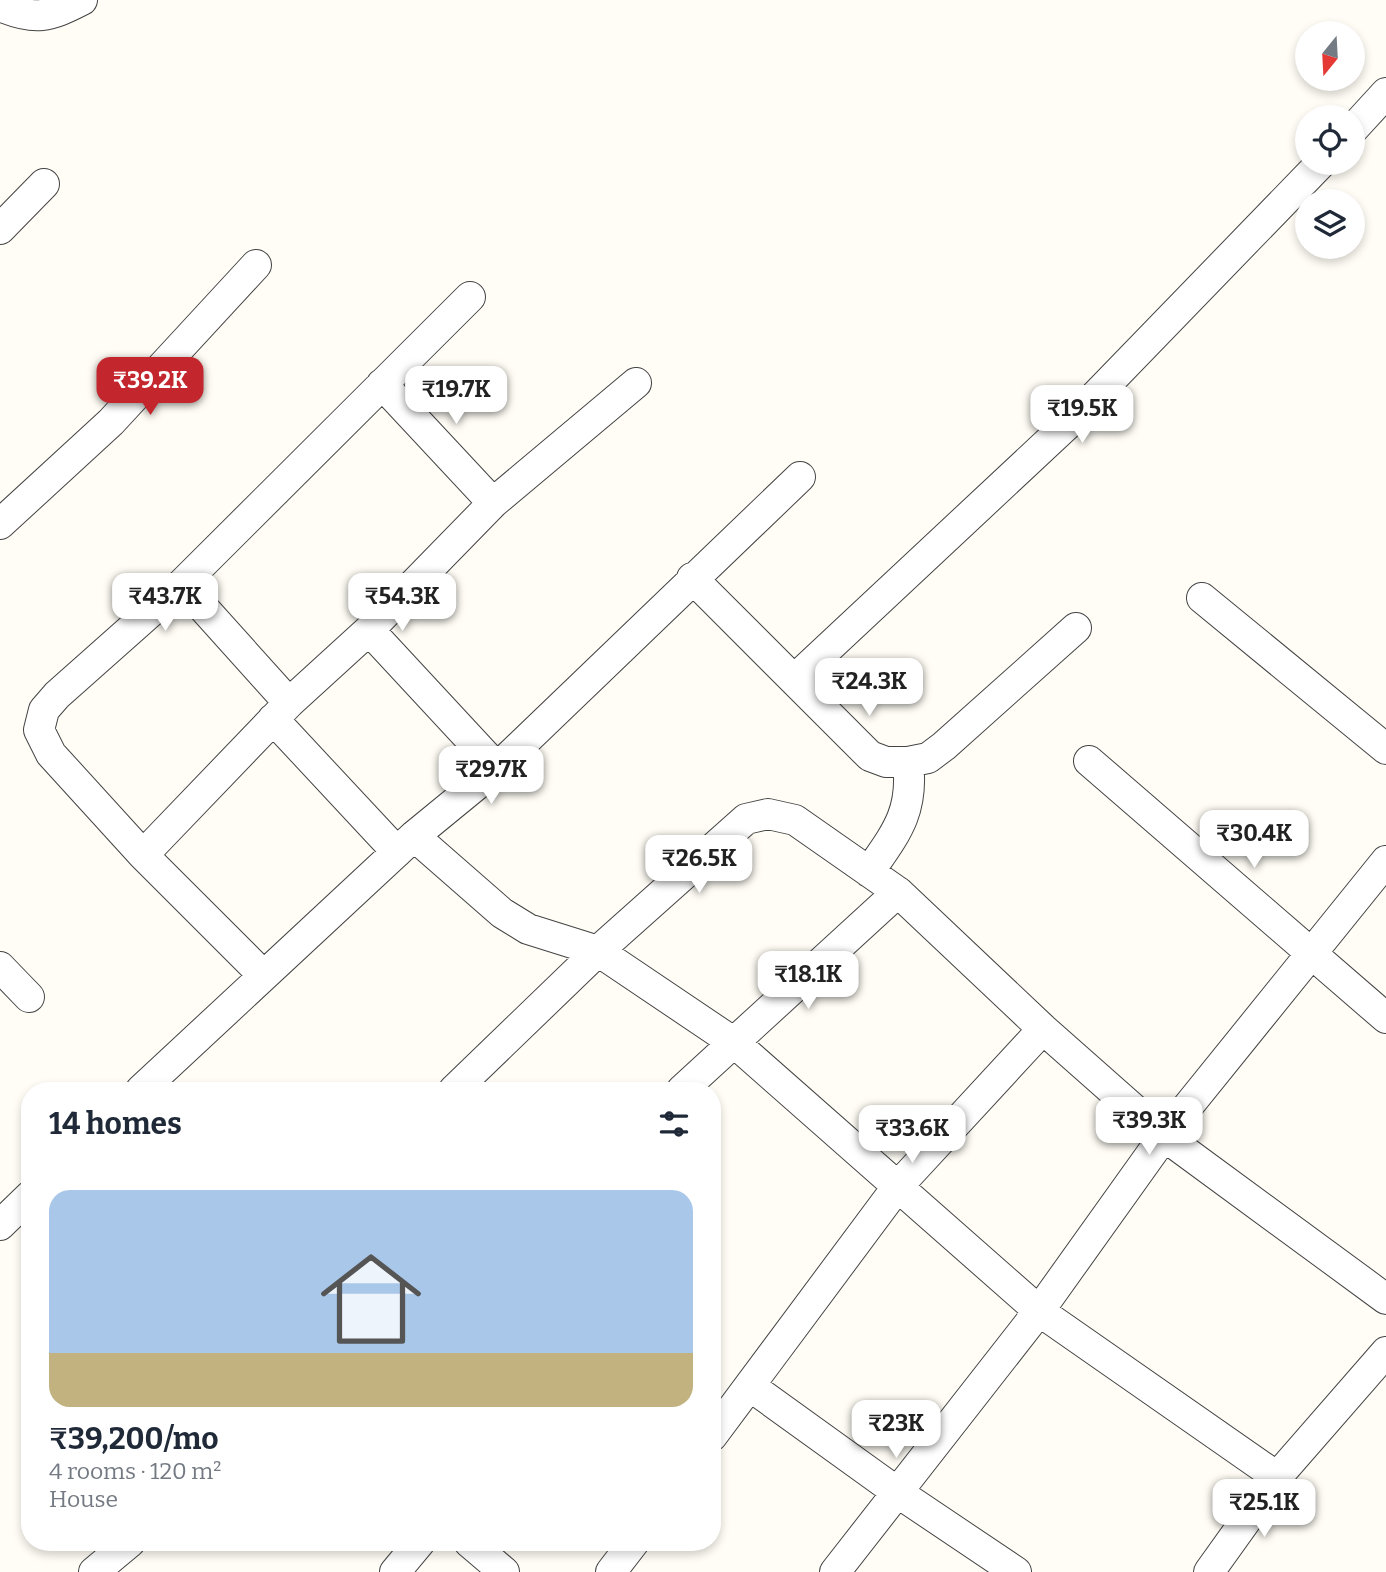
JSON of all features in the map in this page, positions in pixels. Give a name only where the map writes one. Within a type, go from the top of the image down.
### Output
[{"type":"street","points":[[0,6],[22,16],[52,15],[82,0]]},
{"type":"street","points":[[1365,116],[1386,93]]},
{"type":"street","points":[[795,679],[1073,419],[1309,175]]},
{"type":"street","points":[[0,229],[44,184]]},
{"type":"street","points":[[0,524],[111,422],[256,265]]},
{"type":"street","points":[[263,975],[143,855],[51,754],[39,730],[44,710],[57,695],[182,584],[470,297]]},
{"type":"street","points":[[143,855],[281,711],[369,630],[493,503],[636,383]]},
{"type":"street","points":[[382,384],[493,503]]},
{"type":"street","points":[[149,1082],[406,844],[497,768],[800,477]]},
{"type":"street","points":[[692,578],[870,756],[886,762],[928,758],[1076,628]]},
{"type":"street","points":[[182,584],[281,711],[406,844],[528,929],[598,951],[736,1044],[1039,1311],[1278,1477]]},
{"type":"street","points":[[1202,598],[1386,749]]},
{"type":"street","points":[[369,630],[497,768]]},
{"type":"street","points":[[1088,761],[1386,1018]]},
{"type":"street","points":[[869,872],[899,829],[908,806],[911,787],[908,762]]},
{"type":"street","points":[[462,1082],[598,951],[746,819],[768,814],[795,820],[898,892],[1043,1030],[1164,1136],[1386,1299]]},
{"type":"street","points":[[835,1572],[1039,1311],[1164,1136],[1386,861]]},
{"type":"street","points":[[691,1082],[736,1044],[898,892]]},
{"type":"street","points":[[0,967],[29,997]]},
{"type":"street","points":[[721,1424],[898,1186],[1043,1030]]},
{"type":"street","points":[[0,1225],[21,1205]]},
{"type":"street","points":[[1209,1572],[1278,1477],[1381,1366]]},
{"type":"street","points":[[750,1386],[897,1493],[1016,1572]]},
{"type":"street","points":[[94,1572],[119,1551]]},
{"type":"street","points":[[395,1572],[412,1551]]},
{"type":"street","points":[[480,1551],[504,1572]]},
{"type":"street","points":[[611,1572],[627,1551]]}]
